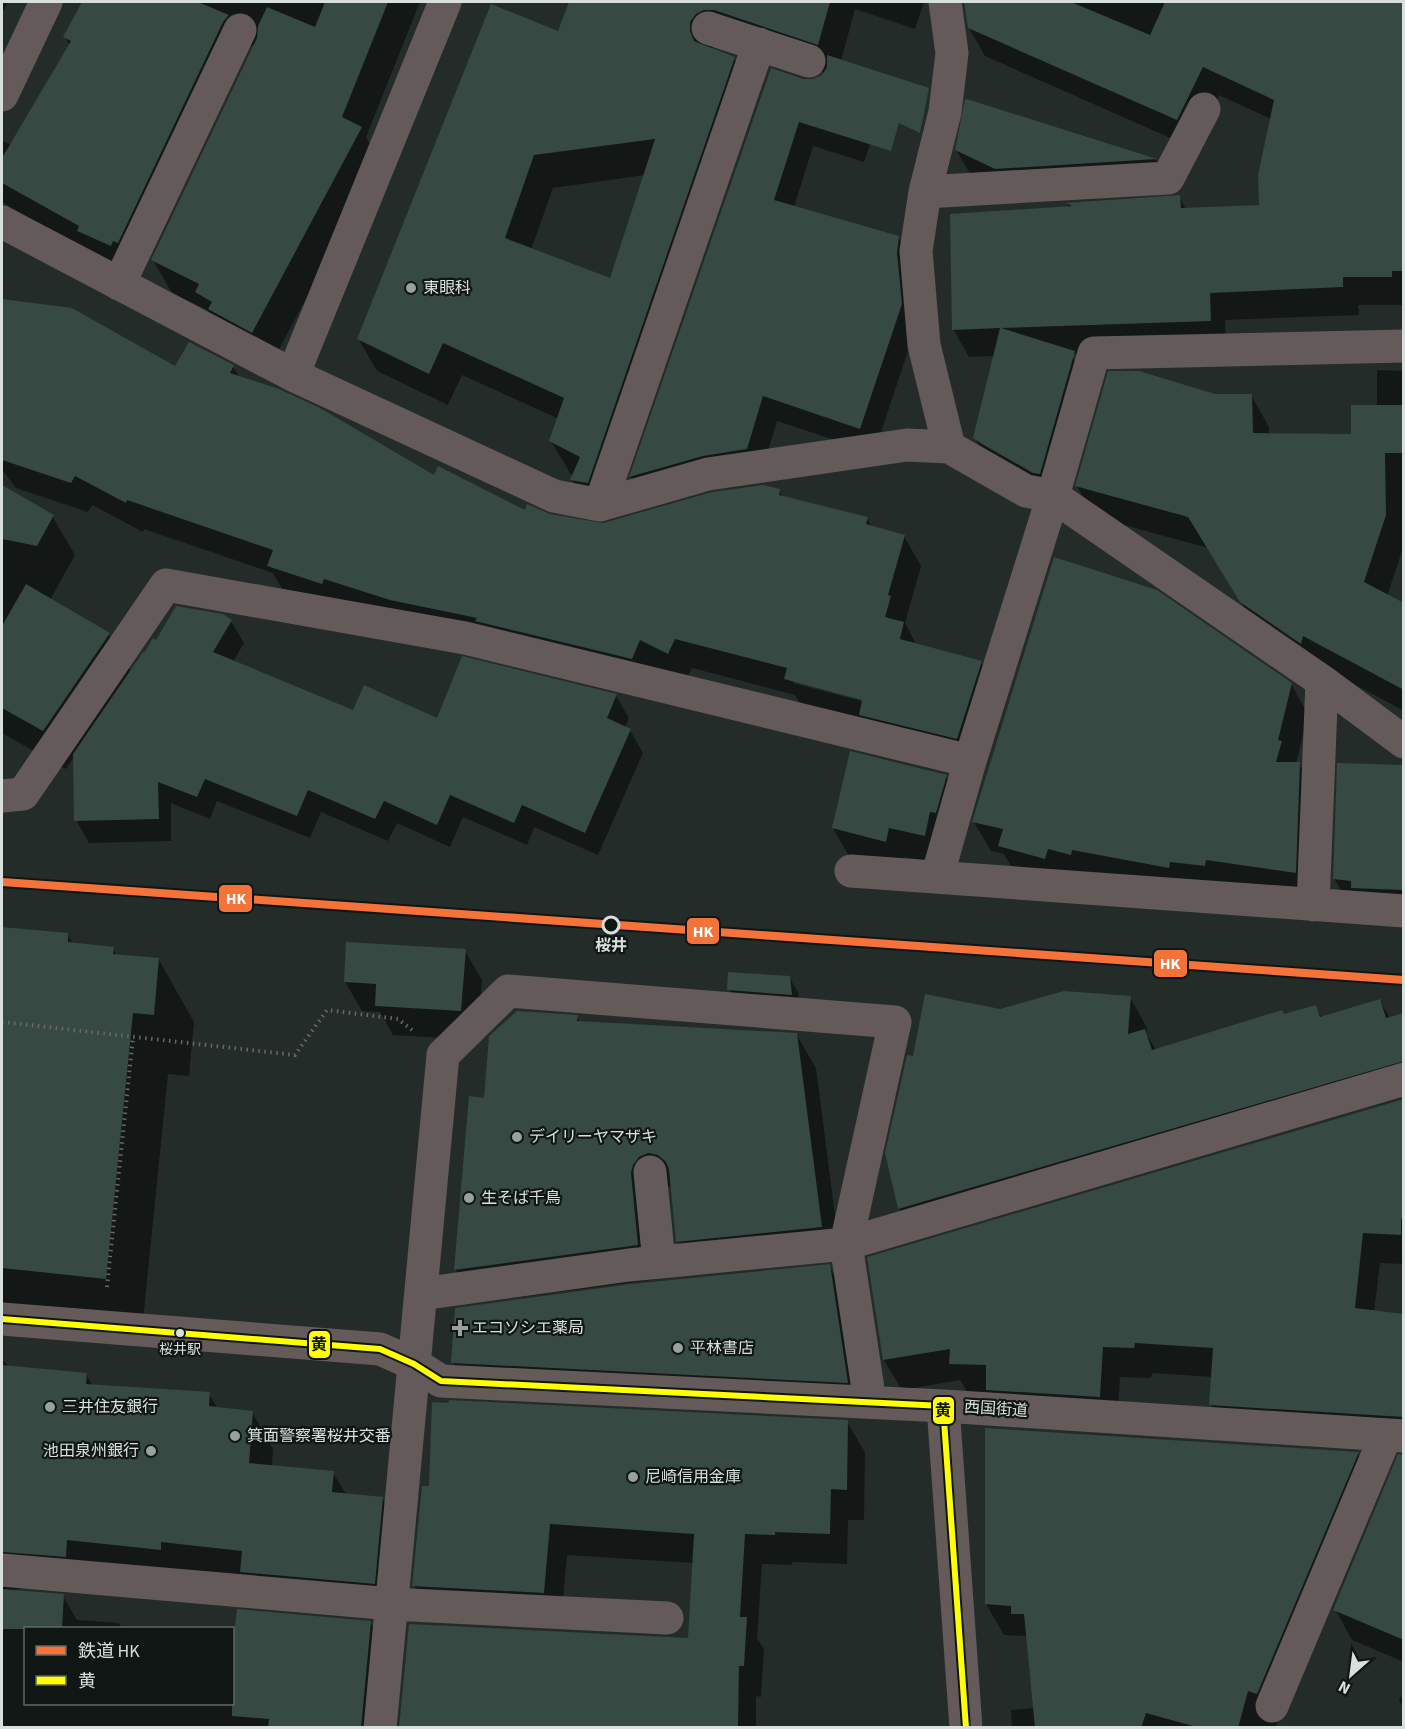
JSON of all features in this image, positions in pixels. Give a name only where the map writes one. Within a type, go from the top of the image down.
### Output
[{"type":"street","points":[[2,95],[46,2]]},
{"type":"street","points":[[293,375],[445,2]]},
{"type":"street","points":[[945,2],[951,53],[945,112],[925,192],[916,251],[924,345],[949,447]]},
{"type":"street","points":[[708,28],[809,61]]},
{"type":"street","points":[[119,284],[240,30]]},
{"type":"street","points":[[600,505],[759,44]]},
{"type":"street","points":[[925,192],[1168,178],[1204,109]]},
{"type":"street","points":[[2,222],[293,375],[554,496],[600,505],[708,474],[907,445],[949,447],[1026,491],[1053,496],[1322,681],[1404,742]]},
{"type":"street","points":[[937,877],[1094,353],[1404,346]]},
{"type":"street","points":[[2,796],[23,794],[166,585],[465,638],[970,762]]},
{"type":"street","points":[[1313,905],[1322,681]]},
{"type":"street","points":[[851,871],[1404,911]]},
{"type":"street","points":[[380,1728],[443,1055],[508,991],[896,1022],[846,1244],[870,1402]]},
{"type":"street","points":[[421,1294],[659,1262],[846,1244],[1404,1079]]},
{"type":"street","points":[[650,1172],[659,1262]]},
{"type":"street","name":"西国街道","points":[[2,1319],[380,1349],[414,1364],[441,1381],[943,1406],[1395,1436]]},
{"type":"street","points":[[943,1406],[966,1728]]},
{"type":"street","points":[[1272,1706],[1395,1436]]},
{"type":"street","points":[[2,1570],[392,1604],[667,1618]]},
{"type":"path","points":[[2,1022],[295,1055],[327,1010],[398,1019],[443,1055]]},
{"type":"path","points":[[107,1293],[133,1037]]},
{"type":"building","points":[[82,2],[198,2],[229,15],[223,22],[118,243],[113,241],[111,246],[77,231],[79,226],[2,183],[2,158],[71,41],[63,37]]},
{"type":"building","points":[[325,2],[388,2],[342,117],[362,127],[252,333],[208,309],[212,302],[195,292],[199,284],[151,260],[257,38],[258,26],[267,7],[315,27]]},
{"type":"building","points":[[569,2],[830,2],[818,45],[714,10],[704,10],[696,14],[690,22],[690,31],[694,41],[735,57],[588,483],[570,480],[580,457],[549,441],[564,398],[443,343],[429,374],[357,339],[491,4],[558,31]],"holes":[[[655,139],[610,278],[505,238],[534,155]]]},
{"type":"building","points":[[964,2],[1071,2],[1150,35],[1165,2],[1404,2],[1404,271],[1392,271],[1392,277],[1343,277],[1343,287],[1210,293],[1211,321],[1001,328],[1075,351],[1040,474],[1033,473],[982,444],[973,438],[1000,328],[952,330],[950,214],[1072,206],[1065,203],[1180,195],[1181,208],[1259,205],[1258,175],[1274,100],[1203,67],[1177,120],[968,28]]},
{"type":"building","points":[[827,55],[929,88],[920,133],[899,123],[891,151],[799,122],[774,200],[899,236],[897,253],[902,304],[860,429],[763,396],[747,449],[703,456],[629,477],[771,68],[803,79],[813,79],[822,75],[827,67]]},
{"type":"building","points":[[965,99],[1157,159],[995,169],[955,150]]},
{"type":"building","points":[[2,299],[72,308],[175,366],[189,342],[234,365],[230,373],[279,389],[320,408],[434,475],[438,466],[525,510],[527,504],[550,514],[603,523],[712,492],[763,485],[780,489],[779,495],[868,517],[866,524],[905,535],[888,595],[891,596],[885,617],[904,622],[900,639],[982,661],[957,739],[859,715],[862,700],[784,679],[787,668],[675,639],[668,654],[640,640],[632,659],[475,621],[477,618],[390,600],[324,579],[322,584],[267,566],[273,550],[127,500],[126,503],[75,476],[71,483],[2,460]]},
{"type":"building","points":[[1108,371],[1139,371],[1215,394],[1252,394],[1253,433],[1351,434],[1351,405],[1404,405],[1404,453],[1385,453],[1386,515],[1364,582],[1404,603],[1404,690],[1303,636],[1301,644],[1240,602],[1188,517],[1075,486]]},
{"type":"building","points":[[2,485],[54,515],[37,546],[2,539]]},
{"type":"building","points":[[1054,557],[1157,590],[1292,683],[1278,740],[1282,741],[1276,762],[1300,762],[1296,873],[1206,860],[1205,866],[1170,862],[1169,868],[1072,850],[1071,855],[1048,849],[1045,859],[998,846],[1003,829],[972,822]]},
{"type":"building","points":[[26,584],[110,633],[43,731],[2,708],[2,626]]},
{"type":"building","points":[[176,606],[223,614],[232,620],[213,652],[353,710],[364,685],[437,718],[462,656],[617,694],[607,718],[631,729],[585,833],[522,805],[514,823],[450,795],[437,825],[384,801],[375,819],[308,790],[297,816],[205,779],[197,797],[158,782],[159,819],[74,821],[73,754],[153,638],[156,640]]},
{"type":"building","points":[[850,751],[947,775],[936,813],[930,812],[925,836],[889,828],[886,842],[832,828]]},
{"type":"building","points":[[1337,763],[1404,765],[1404,890],[1351,888],[1351,881],[1333,879]]},
{"type":"building","points":[[2,927],[68,933],[68,942],[114,947],[113,954],[159,958],[154,1015],[133,1013],[106,1279],[2,1268]]},
{"type":"building","points":[[346,942],[466,949],[461,1011],[375,1006],[376,984],[344,982]]},
{"type":"building","points":[[728,972],[790,976],[792,995],[727,990]]},
{"type":"building","points":[[1064,991],[1131,996],[1128,1034],[1145,1029],[1152,1050],[1282,1010],[1284,1014],[1316,1005],[1320,1017],[1380,999],[1386,1018],[1404,1013],[1404,1061],[898,1209],[885,1153],[907,1055],[913,1056],[925,994],[1000,1009]]},
{"type":"building","points":[[517,1011],[578,1015],[577,1021],[797,1033],[822,1227],[676,1242],[669,1170],[666,1162],[658,1155],[648,1153],[639,1157],[631,1173],[638,1245],[454,1270],[469,1096],[484,1098],[489,1036]]},
{"type":"building","points":[[1404,1099],[1404,1219],[1401,1219],[1401,1235],[1363,1233],[1355,1308],[1404,1314],[1404,1417],[1209,1405],[1213,1348],[1135,1343],[1134,1348],[1103,1347],[1100,1397],[986,1390],[986,1365],[949,1364],[950,1349],[883,1360],[867,1257]]},
{"type":"building","points":[[830,1264],[848,1383],[451,1363],[455,1308],[631,1284]]},
{"type":"building","points":[[2,1365],[87,1373],[86,1384],[210,1392],[209,1406],[253,1411],[249,1463],[334,1471],[332,1492],[383,1497],[375,1584],[240,1572],[242,1551],[161,1542],[161,1550],[67,1540],[66,1557],[2,1552]]},
{"type":"building","points":[[449,1400],[848,1420],[847,1490],[831,1489],[830,1534],[775,1532],[775,1535],[745,1534],[740,1617],[747,1617],[744,1666],[739,1666],[738,1728],[399,1728],[409,1624],[688,1638],[694,1534],[550,1524],[544,1593],[412,1586],[422,1486],[429,1486],[432,1402],[448,1403]]},
{"type":"building","points":[[985,1428],[1359,1452],[1257,1694],[1248,1691],[1238,1728],[1200,1728],[1146,1713],[1141,1728],[1035,1728],[1024,1614],[1011,1614],[1011,1606],[985,1604]]},
{"type":"building","points":[[1398,1454],[1404,1455],[1404,1640],[1333,1610]]},
{"type":"building","points":[[2,1589],[64,1594],[62,1627],[2,1629]]},
{"type":"building","points":[[237,1609],[371,1621],[361,1728],[268,1728],[269,1719],[232,1716]]},
{"type":"rail line","name":"HK","points":[[2,882],[1404,980]]},
{"type":"transit line","name":"黄","points":[[2,1319],[380,1349],[414,1364],[441,1381],[943,1406],[966,1728]]},
{"type":"place","name":"東眼科","points":[[411,288]]},
{"type":"place","name":"桜井","points":[[611,925]]},
{"type":"place","name":"デイリーヤマザキ","points":[[517,1137]]},
{"type":"place","name":"生そば千鳥","points":[[469,1198]]},
{"type":"place","name":"エコソシエ薬局","points":[[460,1328]]},
{"type":"place","name":"桜井駅","points":[[180,1333]]},
{"type":"place","name":"平林書店","points":[[678,1348]]},
{"type":"place","name":"三井住友銀行","points":[[50,1407]]},
{"type":"place","name":"箕面警察署桜井交番","points":[[235,1436]]},
{"type":"place","name":"池田泉州銀行","points":[[151,1451]]},
{"type":"place","name":"尼崎信用金庫","points":[[633,1477]]}]
